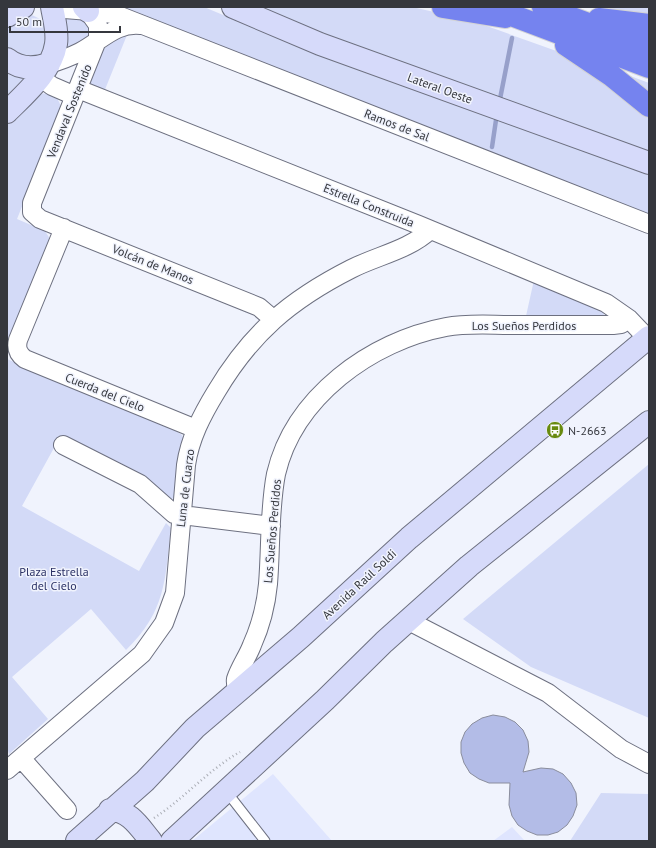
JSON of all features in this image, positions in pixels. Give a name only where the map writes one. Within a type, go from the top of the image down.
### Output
[{"type":"highway","points":[[443,7],[542,17],[649,25]]},
{"type":"highway","points":[[490,7],[542,17],[649,47]]},
{"type":"highway","points":[[542,17],[649,67]]},
{"type":"highway","points":[[542,17],[604,71],[649,106]]},
{"type":"main road","points":[[7,15],[13,7]]},
{"type":"main road","points":[[7,15],[22,7]]},
{"type":"main road","points":[[7,112],[38,69],[54,53],[56,39],[49,7]]},
{"type":"main road","name":"Lateral Oeste","points":[[233,7],[320,44],[649,163]]},
{"type":"main road","points":[[7,59],[14,64],[38,69]]},
{"type":"main road","name":"Avenida Raúl Soldi","points":[[77,841],[110,810],[145,781],[195,728],[301,637],[420,529],[648,338]]},
{"type":"main road","points":[[172,841],[325,700],[407,620],[479,557],[649,422]]},
{"type":"main road","points":[[110,810],[120,812],[130,817],[151,841]]},
{"type":"street","name":"Ramos de Sal","points":[[49,7],[86,9],[114,14],[649,224]]},
{"type":"street","name":"Vendaval Sostenido","points":[[32,212],[32,203],[97,42],[99,34],[98,25],[86,9]]},
{"type":"street","name":"Ramos de Sal","points":[[38,69],[72,56],[122,26],[134,24],[146,26]]},
{"type":"street","name":"Estrella Construida","points":[[38,69],[52,86],[76,93],[430,230],[606,303],[629,318],[648,338]]},
{"type":"street","name":"Volcán de Manos","points":[[32,212],[40,219],[258,307],[273,319]]},
{"type":"street","name":"Cuerda del Cielo","points":[[64,228],[18,340],[17,351],[25,359],[196,429]]},
{"type":"street","name":"Luna de Cuarzo","points":[[7,770],[137,659],[150,644],[164,623],[173,599],[187,456],[196,429],[213,397],[234,364],[253,339],[273,319],[295,302],[329,280],[364,262],[419,239],[430,230]]},
{"type":"street","name":"Los Sueños Perdidos","points":[[238,691],[236,680],[255,640],[266,601],[276,474],[284,452],[295,430],[308,410],[325,390],[344,373],[364,359],[404,340],[447,327],[487,325],[613,325],[621,324],[629,318]]},
{"type":"street","points":[[63,445],[140,484],[168,510],[182,516],[271,526]]},
{"type":"street","points":[[407,620],[548,693],[616,746],[649,764]]},
{"type":"street","points":[[21,758],[67,810]]},
{"type":"lane","points":[[226,791],[265,841]]},
{"type":"shaded area","points":[[273,774],[332,841],[192,841]]},
{"type":"shaded area","points":[[512,827],[525,841],[493,841]]},
{"type":"green space","points":[[116,7],[204,7],[328,59],[649,175],[649,218]]},
{"type":"green space","points":[[258,7],[412,7],[470,20],[562,53],[649,111],[649,153],[308,29]]},
{"type":"green space","points":[[597,7],[649,7],[649,15]]},
{"type":"green space","points":[[30,14],[44,21],[49,27],[43,54],[30,60],[11,52],[7,45],[7,29],[10,24]]},
{"type":"green space","points":[[65,17],[79,17],[88,22],[92,36],[65,54]]},
{"type":"green space","points":[[123,33],[127,35],[104,92],[89,84],[100,52]]},
{"type":"green space","points":[[7,69],[27,76],[7,103]]},
{"type":"green space","points":[[617,71],[649,83],[649,101]]},
{"type":"green space","points":[[40,94],[48,94],[57,98],[61,109],[17,219],[45,231],[50,239],[7,343],[7,123],[32,99]]},
{"type":"green space","points":[[534,280],[603,312],[604,315],[600,317],[526,316]]},
{"type":"green space","name":"Plaza Estrella del Cielo","points":[[7,359],[176,431],[182,435],[184,440],[175,496],[170,501],[136,475],[60,437],[22,506],[139,571],[166,523],[171,528],[165,579],[156,608],[149,622],[126,650],[91,609],[12,677],[48,719],[9,754],[7,747]]},
{"type":"green space","points":[[649,464],[649,718],[531,667],[463,619]]},
{"type":"green space","points":[[601,793],[649,794],[649,841],[570,841]]},
{"type":"building","points":[[493,715],[505,717],[515,722],[523,730],[528,741],[529,752],[523,772],[541,768],[553,769],[563,774],[571,783],[576,793],[577,805],[573,816],[567,825],[558,832],[548,835],[537,835],[518,825],[512,816],[509,805],[510,783],[489,783],[479,779],[470,773],[464,763],[461,753],[461,742],[465,732],[472,724],[482,718]]},
{"type":"waterway","points":[[500,99],[512,38]]},
{"type":"waterway","points":[[492,147],[496,120]]},
{"type":"place","name":"N-2663","points":[[555,430]]}]
